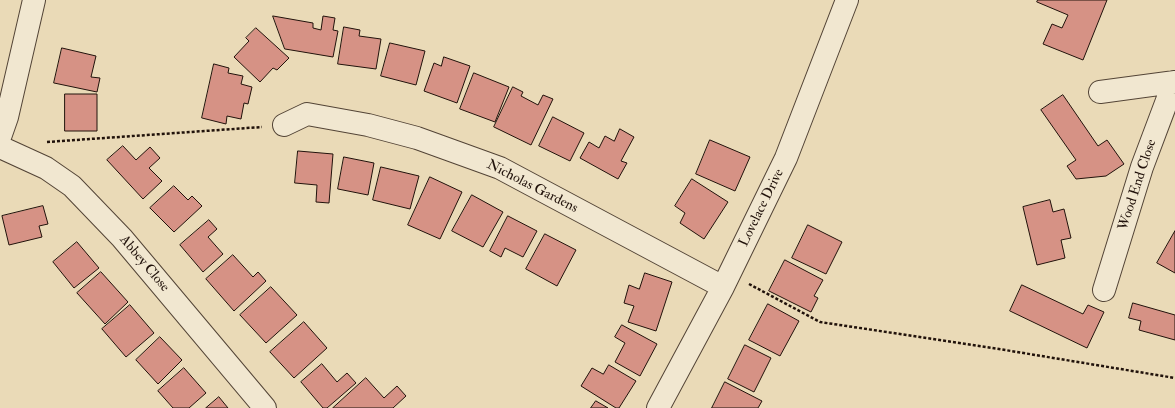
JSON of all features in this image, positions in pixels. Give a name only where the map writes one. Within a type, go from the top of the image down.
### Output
[{"type":"street","points":[[0,138],[7,117],[34,0]]},
{"type":"street","name":"Lovelace Drive","points":[[658,408],[726,280],[786,158],[842,1]]},
{"type":"street","points":[[1100,92],[1175,82]]},
{"type":"street","name":"Wood End Close","points":[[1104,290],[1142,167],[1175,82]]},
{"type":"street","name":"Nicholas Gardens","points":[[284,125],[307,114],[368,125],[424,140],[500,168],[726,280]]},
{"type":"street","name":"Abbey Close","points":[[0,147],[46,168],[72,186],[122,238],[265,408]]},
{"type":"path","points":[[40,143],[284,125]]},
{"type":"path","points":[[726,280],[820,322],[1006,350],[1175,378]]},
{"type":"building","points":[[1038,0],[1107,0],[1083,60],[1043,44],[1052,24],[1062,28],[1068,15],[1037,2]]},
{"type":"building","points":[[273,16],[313,23],[313,28],[321,30],[323,16],[335,18],[333,30],[338,31],[333,57],[285,49]]},
{"type":"building","points":[[344,27],[360,30],[359,36],[381,39],[376,69],[338,64]]},
{"type":"building","points":[[256,28],[289,58],[277,70],[273,68],[260,82],[234,57],[249,41],[246,38]]},
{"type":"building","points":[[390,43],[425,51],[416,85],[381,76]]},
{"type":"building","points":[[62,48],[96,56],[91,77],[100,78],[97,92],[54,83]]},
{"type":"building","points":[[444,57],[470,66],[457,103],[424,91],[434,63],[441,66]]},
{"type":"building","points":[[214,64],[229,68],[228,73],[243,76],[241,84],[252,87],[248,104],[244,103],[241,119],[227,116],[226,124],[202,118]]},
{"type":"building","points":[[474,73],[509,87],[495,122],[460,109]]},
{"type":"building","points":[[513,87],[523,92],[521,96],[538,105],[543,95],[553,99],[531,145],[494,127]]},
{"type":"building","points":[[65,94],[97,94],[97,131],[65,131]]},
{"type":"building","points":[[1063,95],[1098,146],[1107,140],[1124,164],[1106,176],[1076,179],[1067,166],[1076,160],[1041,110]]},
{"type":"building","points":[[553,117],[584,133],[570,161],[539,146]]},
{"type":"building","points":[[620,129],[634,137],[621,161],[627,163],[618,179],[580,158],[589,142],[599,148],[605,136],[614,141]]},
{"type":"building","points":[[710,140],[750,157],[735,191],[696,174]]},
{"type":"building","points":[[123,146],[136,160],[150,147],[160,158],[149,168],[162,181],[143,199],[107,160]]},
{"type":"building","points":[[298,151],[333,154],[329,203],[316,202],[317,185],[295,183]]},
{"type":"building","points":[[344,157],[374,163],[368,195],[338,189]]},
{"type":"building","points":[[381,167],[419,176],[410,209],[373,200]]},
{"type":"building","points":[[430,177],[462,192],[440,239],[408,225]]},
{"type":"building","points":[[692,179],[728,202],[704,239],[680,223],[685,213],[675,206]]},
{"type":"building","points":[[174,186],[188,200],[192,196],[202,206],[174,232],[150,208]]},
{"type":"building","points":[[472,195],[503,212],[483,247],[452,231]]},
{"type":"building","points":[[1050,200],[1053,212],[1064,209],[1071,238],[1061,240],[1065,258],[1037,265],[1023,207]]},
{"type":"building","points":[[43,206],[48,224],[39,226],[42,237],[9,245],[2,216]]},
{"type":"building","points":[[508,216],[537,231],[523,257],[505,248],[501,257],[490,251]]},
{"type":"building","points":[[209,220],[217,229],[208,237],[223,254],[203,272],[180,245]]},
{"type":"building","points":[[808,225],[842,242],[826,274],[792,258]]},
{"type":"building","points":[[1175,231],[1175,273],[1157,263]]},
{"type":"building","points":[[545,234],[576,250],[557,286],[526,269]]},
{"type":"building","points":[[77,242],[99,268],[74,288],[53,262]]},
{"type":"building","points":[[233,255],[253,277],[258,272],[266,281],[234,311],[206,279]]},
{"type":"building","points":[[785,260],[823,280],[814,296],[818,298],[811,312],[769,291]]},
{"type":"building","points":[[101,272],[128,302],[105,324],[77,293]]},
{"type":"building","points":[[645,273],[672,282],[656,331],[628,322],[634,306],[624,303],[629,285],[639,289]]},
{"type":"building","points":[[1022,285],[1083,314],[1088,305],[1104,312],[1087,348],[1010,311]]},
{"type":"building","points":[[271,287],[297,315],[266,343],[240,315]]},
{"type":"building","points":[[1133,303],[1175,315],[1175,340],[1139,330],[1141,321],[1129,318]]},
{"type":"building","points":[[768,304],[799,321],[780,356],[749,340]]},
{"type":"building","points":[[130,305],[154,333],[126,357],[102,329]]},
{"type":"building","points":[[304,322],[327,348],[294,378],[270,352]]},
{"type":"building","points":[[622,325],[657,344],[640,376],[615,362],[625,343],[615,337]]},
{"type":"building","points":[[160,337],[182,360],[158,384],[136,360]]},
{"type":"building","points":[[745,345],[771,358],[754,392],[728,379]]},
{"type":"building","points":[[322,364],[337,382],[347,373],[356,383],[327,408],[323,408],[301,382]]},
{"type":"building","points":[[609,365],[636,381],[619,408],[616,408],[581,386],[592,368],[603,374]]},
{"type":"building","points":[[184,368],[206,393],[189,408],[173,408],[158,391]]},
{"type":"building","points":[[366,378],[384,398],[397,386],[406,396],[393,408],[333,408]]},
{"type":"building","points":[[725,382],[762,401],[758,408],[712,408]]},
{"type":"building","points":[[219,397],[228,408],[206,408]]},
{"type":"building","points":[[596,401],[608,408],[591,408]]}]
